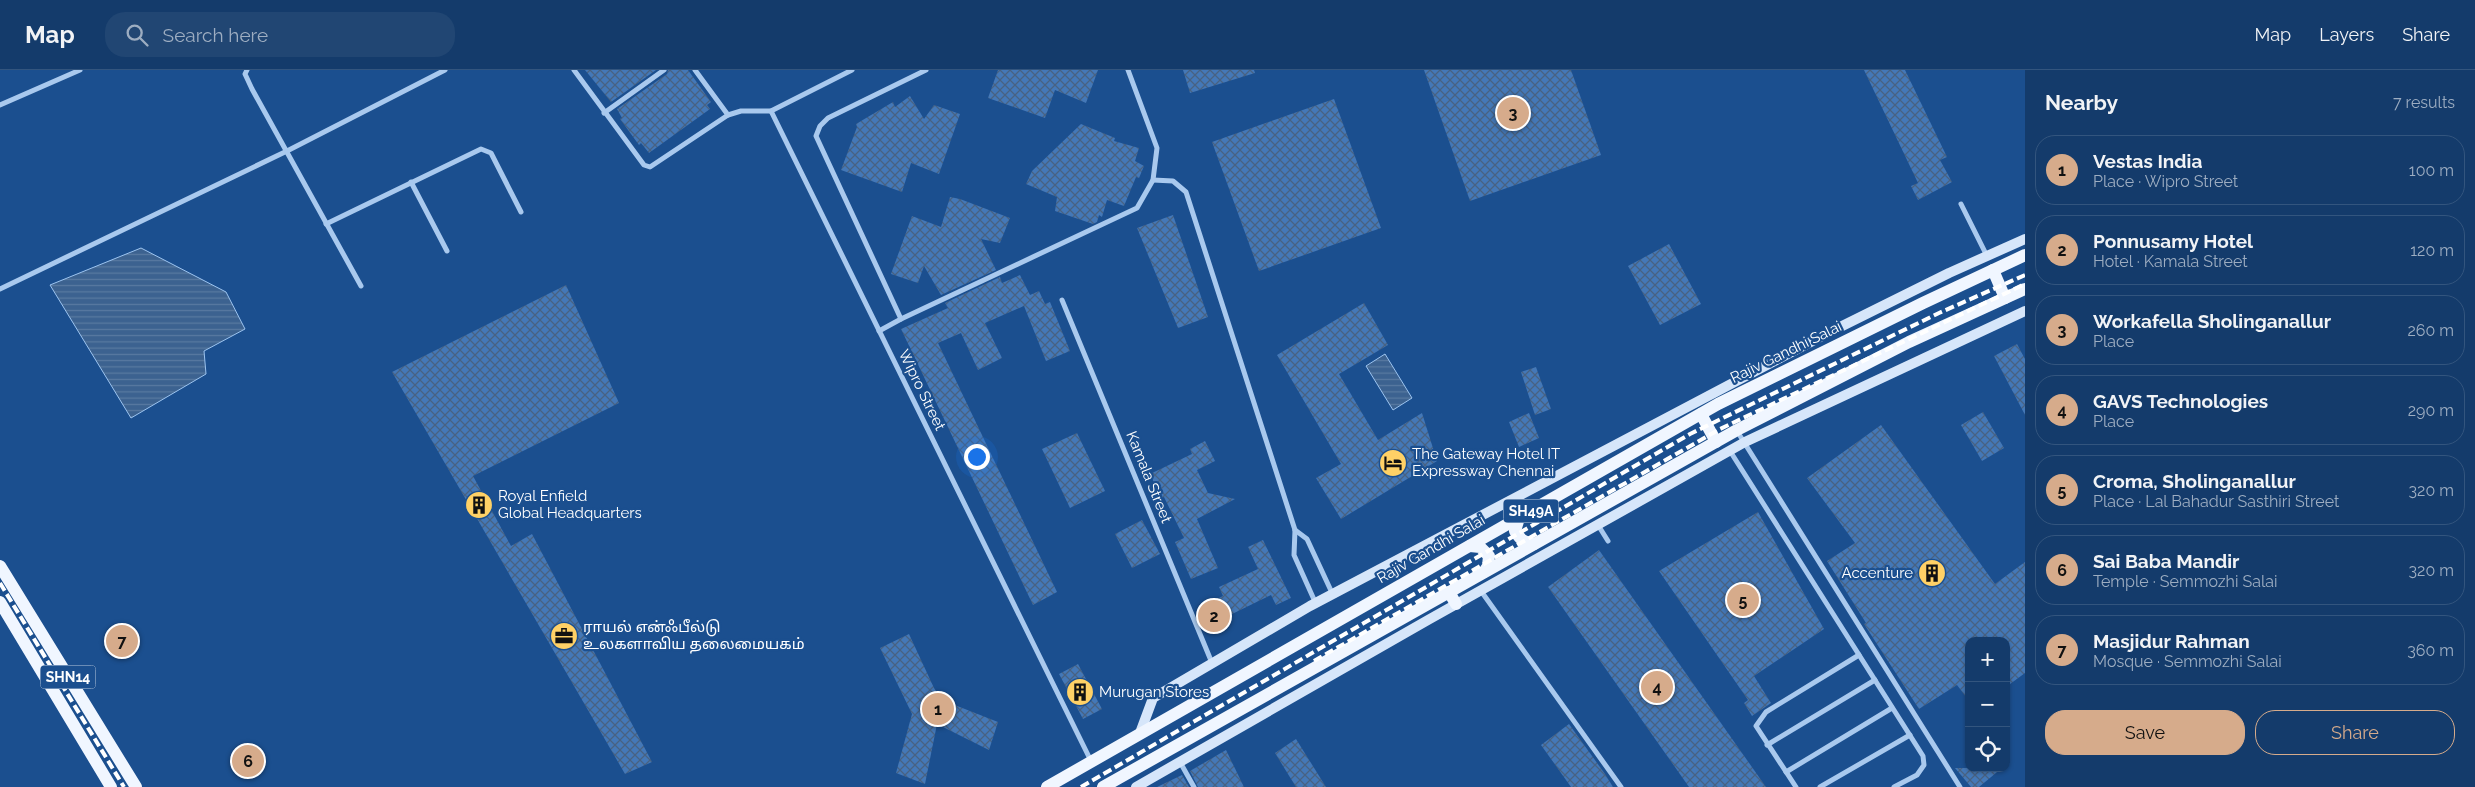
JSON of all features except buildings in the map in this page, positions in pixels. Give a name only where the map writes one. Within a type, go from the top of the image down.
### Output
[{"type":"main road","name":"Rajiv Gandhi Salai","points":[[1047,787],[1701,414],[1783,371],[2025,256]]},
{"type":"main road","points":[[1993,270],[2005,298]]},
{"type":"main road","name":"SH49A","points":[[1103,787],[1737,430],[1909,342],[2025,289]]},
{"type":"main road","points":[[1701,414],[1716,442]]},
{"type":"main road","points":[[1519,518],[1515,531],[1520,539],[1534,544]]},
{"type":"main road","points":[[1470,546],[1480,547],[1489,556],[1488,566],[1484,572]]},
{"type":"main road","name":"SHN14","points":[[0,566],[136,787]]},
{"type":"main road","points":[[1449,592],[1456,604]]},
{"type":"main road","name":"SHN14","points":[[0,602],[111,787]]},
{"type":"street","points":[[0,105],[80,70]]},
{"type":"street","points":[[247,70],[245,74],[252,90],[361,286]]},
{"type":"street","points":[[0,289],[287,152],[445,70]]},
{"type":"street","points":[[574,70],[644,165],[650,167],[728,115],[741,111],[771,111],[852,70]]},
{"type":"street","points":[[604,112],[664,70]]},
{"type":"street","points":[[695,70],[728,115]]},
{"type":"street","points":[[902,319],[816,136],[820,126],[828,118],[926,70]]},
{"type":"street","points":[[879,331],[1138,208],[1153,180],[1157,148],[1128,70]]},
{"type":"street","name":"Wipro Street","points":[[771,111],[1091,762]]},
{"type":"street","points":[[326,224],[476,150],[485,149],[491,153],[521,212]]},
{"type":"street","points":[[1153,180],[1173,181],[1186,192],[1295,530],[1294,555],[1316,604]]},
{"type":"street","points":[[411,182],[447,251]]},
{"type":"street","points":[[1961,204],[1987,256]]},
{"type":"street","points":[[1140,733],[1153,698],[1333,594],[1822,336],[2025,239]]},
{"type":"street","name":"Kamala Street","points":[[1062,300],[1212,664]]},
{"type":"street","points":[[1136,787],[1730,450],[2025,311]]},
{"type":"street","points":[[1737,430],[1960,787]]},
{"type":"street","points":[[1730,450],[1923,756],[1924,766],[1917,775],[1894,787]]},
{"type":"street","points":[[1598,525],[1608,541]]},
{"type":"street","points":[[1295,530],[1307,540],[1333,594]]},
{"type":"street","points":[[1481,590],[1620,787]]},
{"type":"street","points":[[1796,787],[1756,726],[1766,712],[1859,655]]},
{"type":"street","points":[[1767,745],[1875,680]]},
{"type":"street","points":[[1786,772],[1892,708]]},
{"type":"street","points":[[1820,787],[1910,735]]},
{"type":"street","points":[[1180,762],[1194,787]]},
{"type":"water","points":[[141,248],[226,292],[245,329],[204,351],[206,374],[131,418],[50,285]]},
{"type":"water","points":[[1385,354],[1412,398],[1393,410],[1366,366]]},
{"type":"railway","points":[[1081,787],[1690,434],[1939,313],[2025,275]]},
{"type":"railway","points":[[1314,661],[1720,429],[2025,284]]},
{"type":"railway","points":[[0,583],[124,787]]},
{"type":"place","name":"Workafella Sholinganallur","points":[[1513,113]]},
{"type":"place","name":"The Gateway Hotel IT Expressway Chennai","points":[[1393,463]]},
{"type":"place","name":"Royal Enfield Global Headquarters","points":[[479,505]]},
{"type":"place","name":"Accenture","points":[[1932,573]]},
{"type":"place","name":"Croma, Sholinganallur","points":[[1743,600]]},
{"type":"place","name":"Ponnusamy Hotel","points":[[1214,616]]},
{"type":"place","name":"ராயல் என்ஃபீல்டு உலகளாவிய தலைமையகம்","points":[[564,636]]},
{"type":"place","name":"Masjidur Rahman","points":[[122,641]]},
{"type":"place","name":"GAVS Technologies","points":[[1657,687]]},
{"type":"place","name":"Murugan Stores","points":[[1080,692]]},
{"type":"place","name":"Vestas India","points":[[938,709]]},
{"type":"place","name":"Sai Baba Mandir","points":[[248,761]]}]
